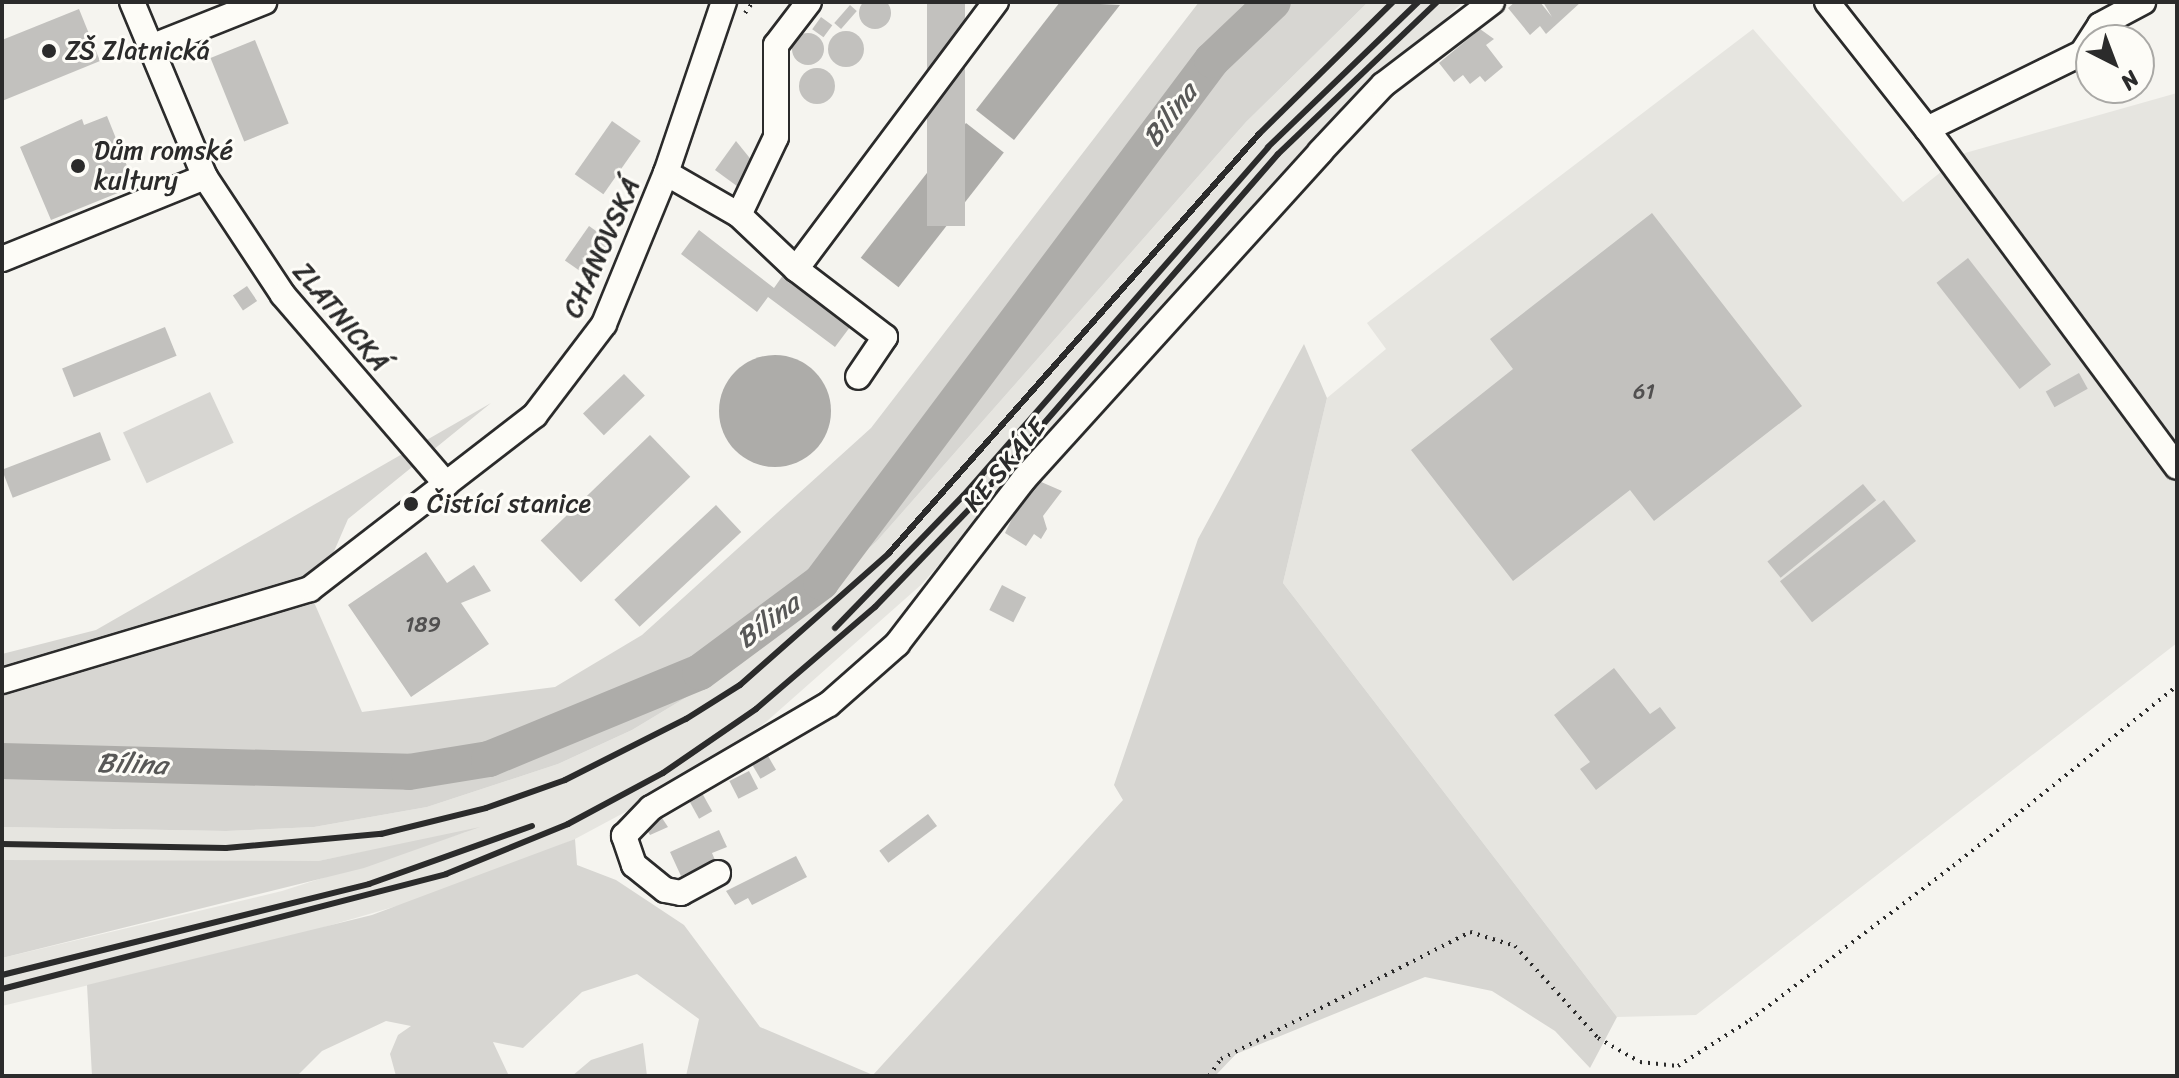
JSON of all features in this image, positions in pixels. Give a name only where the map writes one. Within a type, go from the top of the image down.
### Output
[{"type":"street","name":"ZLATNICKÁ","points":[[132,2],[205,177],[283,295],[446,484]]},
{"type":"street","points":[[151,47],[264,2]]},
{"type":"street","name":"CHANOVSKÁ","points":[[2,681],[310,589],[535,415],[604,324],[666,173],[724,2]]},
{"type":"street","points":[[739,215],[776,137],[776,45],[809,2]]},
{"type":"street","points":[[796,269],[996,2]]},
{"type":"street","name":"KE SKÁLE","points":[[718,873],[681,893],[665,890],[634,865],[624,836],[651,808],[829,704],[897,644],[1024,479],[1320,152],[1383,85],[1492,2]]},
{"type":"street","points":[[1827,2],[1927,129],[2177,467]]},
{"type":"street","points":[[1927,129],[2082,53],[2100,25],[2143,2]]},
{"type":"street","points":[[666,173],[739,215],[796,269],[885,337],[858,377]]},
{"type":"street","points":[[2,259],[205,177]]},
{"type":"path","points":[[1209,1076],[1221,1059],[1470,932],[1515,946],[1598,1038],[1640,1062],[1678,1066],[1750,1020],[1953,866],[2177,686]]},
{"type":"shaded area","points":[[1060,2],[1120,5],[1014,140],[976,110]]},
{"type":"shaded area","points":[[1199,2],[1368,2],[1246,122],[877,541],[730,671],[632,730],[558,764],[427,807],[314,827],[226,831],[2,827],[2,654],[96,630],[491,403],[348,519],[313,600],[362,712],[555,687],[642,635],[871,428]]},
{"type":"shaded area","points":[[1368,2],[1463,2],[1290,166],[922,584],[766,722],[672,787],[575,839],[452,890],[297,935],[2,1006],[2,958],[282,891],[469,831],[318,861],[226,865],[2,860],[2,827],[226,831],[314,827],[427,807],[558,764],[632,730],[730,671],[877,541],[1246,122]]},
{"type":"shaded area","points":[[1753,29],[1903,202],[1965,153],[2138,104],[2155,104],[2155,99],[2177,93],[2177,643],[1696,1015],[1617,1017],[1283,583],[1327,398],[1386,349],[1367,323]]},
{"type":"shaded area","points":[[966,123],[1004,153],[899,287],[861,258]]},
{"type":"shaded area","points":[[1304,344],[1327,398],[1283,583],[1617,1017],[1590,1068],[1555,1031],[1492,991],[1425,977],[1236,1054],[1215,1076],[686,1076],[699,1019],[637,974],[582,992],[523,1048],[493,1042],[509,1076],[396,1076],[390,1054],[398,1035],[411,1026],[386,1021],[322,1051],[297,1076],[92,1076],[87,985],[372,915],[575,839],[577,865],[616,880],[684,925],[760,1027],[873,1075],[1123,800],[1114,785],[1198,539]]},
{"type":"shaded area","points":[[775,355],[796,359],[815,371],[827,390],[831,411],[827,432],[815,451],[796,463],[775,467],[754,463],[735,451],[723,432],[719,411],[723,390],[735,371],[754,359]]},
{"type":"shaded area","points":[[210,392],[234,443],[147,483],[123,433]]},
{"type":"shaded area","points":[[480,827],[364,868],[2,958],[2,860],[318,861]]},
{"type":"shaded area","points":[[643,1043],[647,1076],[572,1076],[591,1060]]},
{"type":"building","points":[[875,-3],[886,2],[891,13],[886,24],[875,29],[864,24],[859,13],[864,2]]},
{"type":"building","points":[[927,2],[965,2],[965,226],[927,226]]},
{"type":"building","points":[[1515,2],[1540,2],[1552,17],[1543,2],[1581,2],[1546,34],[1540,26],[1530,35],[1508,8]]},
{"type":"building","points":[[850,5],[857,11],[841,29],[834,23]]},
{"type":"building","name":"ZŠ Zlatnická","points":[[79,9],[100,61],[2,101],[2,40]]},
{"type":"building","points":[[821,17],[832,25],[824,37],[812,29]]},
{"type":"building","points":[[1480,29],[1494,39],[1486,45],[1503,67],[1485,82],[1480,76],[1470,84],[1463,75],[1454,82],[1439,63]]},
{"type":"building","points":[[846,31],[859,36],[864,49],[859,62],[846,67],[833,62],[828,49],[833,36]]},
{"type":"building","points":[[808,33],[819,38],[824,49],[819,60],[808,65],[797,60],[792,49],[797,38]]},
{"type":"building","points":[[255,40],[289,123],[244,141],[210,58]]},
{"type":"building","points":[[817,68],[830,73],[835,86],[830,99],[817,104],[804,99],[799,86],[804,73]]},
{"type":"building","name":"Dům romské kultury","points":[[107,116],[135,186],[51,220],[20,147],[82,119],[84,125]]},
{"type":"building","points":[[612,121],[641,141],[603,194],[575,174]]},
{"type":"building","points":[[736,141],[757,167],[741,189],[715,170]]},
{"type":"building","points":[[1652,213],[1802,406],[1654,521],[1630,490],[1513,581],[1411,450],[1513,369],[1490,339]]},
{"type":"building","points":[[589,226],[613,243],[589,277],[565,260]]},
{"type":"building","points":[[699,230],[774,288],[786,271],[853,323],[835,347],[768,297],[757,312],[681,254]]},
{"type":"building","points":[[1968,258],[2051,364],[2020,389],[1936,283]]},
{"type":"building","points":[[247,286],[257,301],[243,310],[233,296]]},
{"type":"building","points":[[165,327],[177,356],[74,397],[62,369]]},
{"type":"building","points":[[2079,373],[2088,389],[2054,407],[2046,391]]},
{"type":"building","points":[[624,374],[645,396],[604,435],[583,414]]},
{"type":"building","points":[[100,432],[111,460],[13,498],[2,470]]},
{"type":"building","points":[[650,435],[690,477],[581,582],[541,541]]},
{"type":"building","points":[[1032,478],[1062,491],[1043,516],[1047,529],[1041,539],[1034,534],[1026,546],[1005,533]]},
{"type":"building","points":[[1863,484],[1876,500],[1781,578],[1767,561]]},
{"type":"building","points":[[1884,500],[1916,541],[1812,622],[1780,581]]},
{"type":"building","points":[[716,505],[741,532],[640,627],[614,600]]},
{"type":"building","points":[[426,552],[447,583],[474,565],[491,591],[461,603],[489,644],[411,697],[348,605]]},
{"type":"building","points":[[1002,585],[1026,597],[1013,622],[989,610]]},
{"type":"building","points":[[1614,668],[1650,714],[1660,707],[1676,728],[1596,790],[1580,769],[1590,762],[1554,715]]},
{"type":"building","points":[[768,756],[776,770],[760,779],[752,765]]},
{"type":"building","points":[[749,771],[758,789],[738,799],[729,781]]},
{"type":"building","points":[[702,793],[712,811],[699,819],[689,800]]},
{"type":"building","points":[[656,809],[668,827],[650,835],[640,820]]},
{"type":"building","points":[[928,814],[937,826],[888,863],[879,851]]},
{"type":"building","points":[[719,830],[727,847],[712,853],[715,860],[681,876],[670,852]]},
{"type":"building","points":[[796,856],[807,877],[752,905],[748,898],[735,905],[726,891]]},
{"type":"waterway","name":"Bílina","points":[[2,761],[409,772],[489,759],[700,672],[821,582],[1212,60],[1273,2]]},
{"type":"railway","points":[[2,844],[226,848],[381,834],[486,808],[565,780],[686,719],[740,685],[889,553],[1259,134],[1393,2]]},
{"type":"railway","points":[[835,628],[963,496],[1268,147],[1418,2]]},
{"type":"railway","points":[[2,989],[446,874],[568,824],[663,773],[756,709],[875,607],[973,505],[1278,154],[1437,2]]},
{"type":"railway","points":[[2,975],[369,884],[532,826]]},
{"type":"place","name":"ZŠ Zlatnická","points":[[49,51]]},
{"type":"place","name":"Dům romské kultury","points":[[78,166]]},
{"type":"place","name":"Čistící stanice","points":[[411,504]]}]
